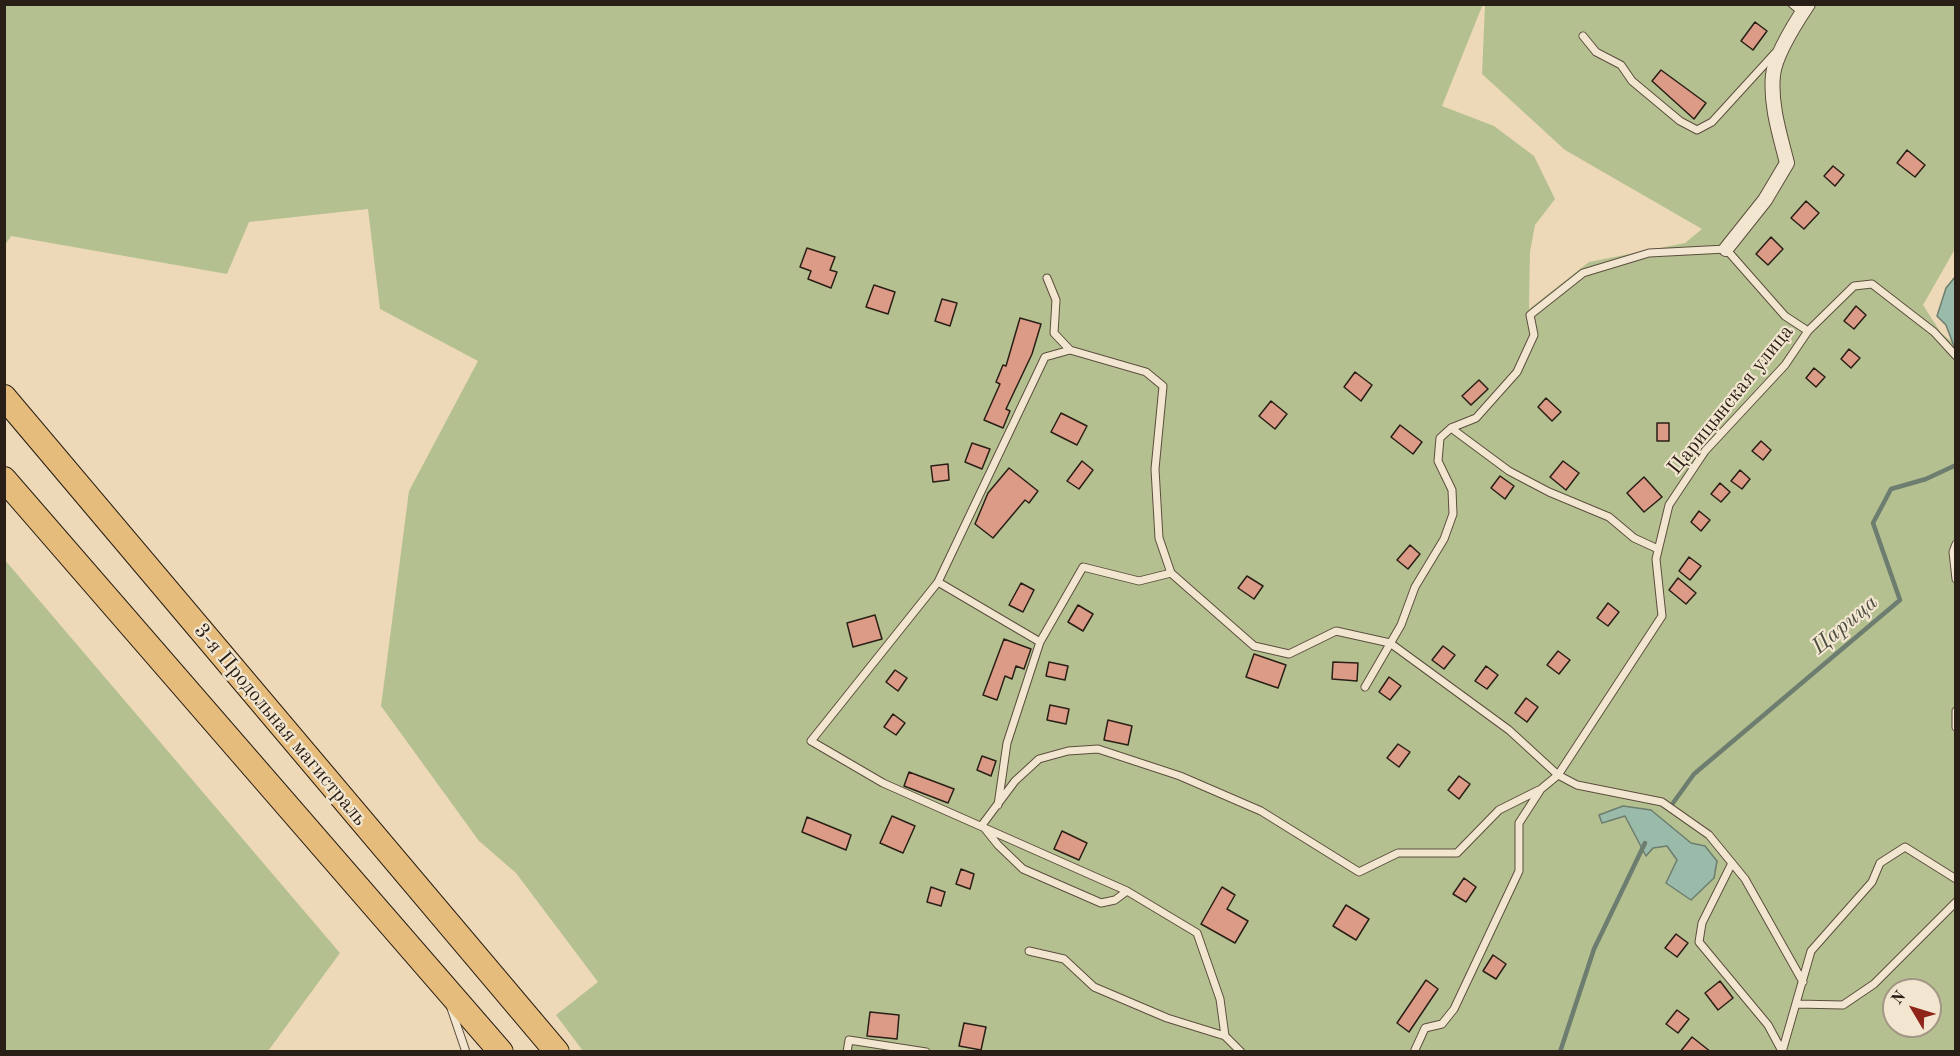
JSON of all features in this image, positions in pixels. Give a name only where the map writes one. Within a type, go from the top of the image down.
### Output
[{"type":"highway","name":"3-я Продольная магистраль","points":[[4,397],[557,1052]]},
{"type":"highway","points":[[4,478],[501,1052]]},
{"type":"street","points":[[1726,249],[1765,200],[1787,163],[1775,117],[1773,74],[1801,7]]},
{"type":"lane","points":[[1583,36],[1596,52],[1621,65],[1632,81],[1680,121],[1697,130],[1712,122],[1787,40]]},
{"type":"lane","points":[[1365,687],[1401,625],[1415,587],[1444,539],[1453,514],[1452,490],[1438,461],[1440,438],[1450,428],[1476,418],[1517,372],[1534,335],[1530,315],[1583,273],[1649,254],[1726,249],[1785,316],[1808,331]]},
{"type":"lane","points":[[1047,278],[1056,300],[1054,333],[1070,350],[1146,372],[1163,387],[1155,469],[1159,538],[1171,573],[1254,646],[1289,654],[1336,631],[1389,643],[1509,730],[1558,775],[1577,785],[1662,802],[1709,835],[1745,879],[1803,982]]},
{"type":"lane","name":"Царицынская улица","points":[[1541,789],[1558,775],[1662,616],[1656,559],[1669,505],[1705,451],[1785,365],[1808,331],[1854,286],[1872,284],[1934,332],[1956,356]]},
{"type":"lane","points":[[1070,350],[1045,357],[938,582],[811,741],[883,783],[1127,891],[1197,933],[1220,999],[1225,1036]]},
{"type":"lane","points":[[1450,428],[1509,471],[1549,492],[1610,517],[1634,538],[1658,549]]},
{"type":"lane","points":[[1956,544],[1953,552],[1956,579]]},
{"type":"lane","points":[[997,807],[1007,743],[1040,642],[1083,567],[1138,580],[1171,573]]},
{"type":"lane","points":[[938,582],[1040,642]]},
{"type":"lane","points":[[1955,722],[1956,711]]},
{"type":"lane","points":[[982,825],[1015,781],[1039,759],[1068,751],[1098,749],[1180,776],[1261,811],[1359,872],[1398,854],[1457,853],[1499,810],[1541,789]]},
{"type":"lane","points":[[1414,1052],[1425,1028],[1442,1024],[1454,1009],[1519,871],[1519,823],[1541,789]]},
{"type":"lane","points":[[982,825],[998,845],[1023,869],[1101,903],[1115,900],[1127,891]]},
{"type":"lane","points":[[1782,1051],[1811,951],[1872,882],[1880,863],[1905,847],[1956,879]]},
{"type":"lane","points":[[1732,863],[1702,923],[1699,942],[1768,1025],[1782,1051]]},
{"type":"lane","points":[[1796,1004],[1843,1005],[1874,984],[1956,902]]},
{"type":"lane","points":[[1029,951],[1064,959],[1094,987],[1167,1018],[1225,1036],[1241,1052]]},
{"type":"lane","points":[[441,980],[466,1052]]},
{"type":"lane","points":[[847,1052],[849,1040],[926,1052]]},
{"type":"green space","points":[[1483,4],[1442,106],[1494,126],[1534,156],[1555,199],[1535,225],[1530,252],[1529,309],[1589,262],[1685,243],[1702,229],[1565,150],[1482,74],[1485,5],[1955,5],[1955,249],[1923,305],[1941,333],[1956,345],[1955,1051],[583,1051],[556,1015],[598,982],[516,873],[479,841],[381,706],[409,491],[478,361],[380,309],[368,209],[249,222],[227,274],[11,236],[5,245],[5,5]]},
{"type":"green space","points":[[4,559],[340,953],[268,1051],[5,1051]]},
{"type":"shaded area","points":[[1955,277],[1955,349],[1946,325],[1937,316],[1946,288]]},
{"type":"shaded area","points":[[1623,806],[1651,810],[1691,843],[1705,846],[1717,861],[1714,878],[1691,900],[1666,883],[1677,860],[1667,846],[1653,848],[1646,856],[1625,816],[1602,823],[1599,815]]},
{"type":"building","points":[[1755,22],[1767,31],[1753,50],[1741,41]]},
{"type":"building","points":[[1661,70],[1706,103],[1694,119],[1652,81]]},
{"type":"building","points":[[1907,150],[1925,165],[1915,177],[1897,163]]},
{"type":"building","points":[[1833,166],[1844,175],[1835,186],[1824,176]]},
{"type":"building","points":[[1806,201],[1819,213],[1804,229],[1791,218]]},
{"type":"building","points":[[1771,237],[1783,249],[1768,265],[1756,254]]},
{"type":"building","points":[[807,248],[835,257],[830,270],[837,272],[831,288],[808,279],[811,271],[800,267]]},
{"type":"building","points":[[874,285],[895,292],[888,314],[866,307]]},
{"type":"building","points":[[942,299],[957,303],[950,326],[935,321]]},
{"type":"building","points":[[1856,306],[1866,315],[1854,329],[1844,321]]},
{"type":"building","points":[[1020,318],[1041,324],[1032,354],[1006,409],[1010,411],[1003,428],[984,420],[1000,384],[996,382],[1003,365],[1006,366]]},
{"type":"building","points":[[1849,349],[1860,358],[1851,368],[1841,359]]},
{"type":"building","points":[[1814,368],[1825,377],[1816,387],[1806,378]]},
{"type":"building","points":[[1355,372],[1372,385],[1361,401],[1344,387]]},
{"type":"building","points":[[1479,380],[1488,389],[1471,405],[1462,396]]},
{"type":"building","points":[[1546,398],[1561,412],[1552,421],[1538,407]]},
{"type":"building","points":[[1271,401],[1287,414],[1275,429],[1259,416]]},
{"type":"building","points":[[1061,413],[1087,426],[1077,445],[1051,432]]},
{"type":"building","points":[[1657,423],[1669,423],[1669,441],[1657,441]]},
{"type":"building","points":[[1400,425],[1422,442],[1413,454],[1391,437]]},
{"type":"building","points":[[1761,441],[1771,450],[1763,460],[1752,451]]},
{"type":"building","points":[[972,443],[990,449],[982,469],[965,462]]},
{"type":"building","points":[[1082,461],[1093,470],[1079,489],[1067,481]]},
{"type":"building","points":[[1563,461],[1579,473],[1566,490],[1550,477]]},
{"type":"building","points":[[948,464],[949,480],[933,482],[931,466]]},
{"type":"building","points":[[1009,468],[1038,491],[1029,503],[1025,500],[993,538],[975,524],[988,493]]},
{"type":"building","points":[[1740,470],[1750,479],[1742,489],[1731,481]]},
{"type":"building","points":[[1500,476],[1514,486],[1505,499],[1491,488]]},
{"type":"building","points":[[1644,477],[1662,497],[1644,512],[1627,493]]},
{"type":"building","points":[[1720,483],[1730,492],[1721,502],[1711,494]]},
{"type":"building","points":[[1699,511],[1710,520],[1701,531],[1691,522]]},
{"type":"building","points":[[1410,545],[1420,554],[1408,569],[1397,560]]},
{"type":"building","points":[[1689,557],[1701,566],[1690,580],[1679,571]]},
{"type":"building","points":[[1247,576],[1263,586],[1254,599],[1238,588]]},
{"type":"building","points":[[1678,578],[1696,593],[1686,604],[1669,590]]},
{"type":"building","points":[[1021,583],[1034,590],[1023,612],[1009,605]]},
{"type":"building","points":[[1608,603],[1619,612],[1608,626],[1597,618]]},
{"type":"building","points":[[1078,605],[1093,614],[1083,631],[1068,622]]},
{"type":"building","points":[[875,615],[882,639],[853,647],[847,623]]},
{"type":"building","points":[[1004,639],[1031,649],[1024,669],[1016,666],[1012,679],[1005,676],[997,700],[983,695]]},
{"type":"building","points":[[1443,646],[1455,655],[1444,669],[1432,660]]},
{"type":"building","points":[[1558,651],[1570,660],[1559,674],[1547,665]]},
{"type":"building","points":[[1254,654],[1286,665],[1278,688],[1246,677]]},
{"type":"building","points":[[1049,662],[1068,666],[1065,680],[1046,676]]},
{"type":"building","points":[[1333,662],[1358,663],[1357,681],[1332,679]]},
{"type":"building","points":[[1486,666],[1498,675],[1487,689],[1475,681]]},
{"type":"building","points":[[895,670],[907,678],[898,691],[886,682]]},
{"type":"building","points":[[1389,677],[1401,686],[1390,700],[1379,692]]},
{"type":"building","points":[[1526,698],[1538,707],[1527,722],[1515,713]]},
{"type":"building","points":[[1050,705],[1069,709],[1066,724],[1047,720]]},
{"type":"building","points":[[893,714],[905,723],[896,735],[884,727]]},
{"type":"building","points":[[1108,720],[1132,726],[1128,745],[1104,740]]},
{"type":"building","points":[[1398,744],[1410,752],[1399,767],[1387,758]]},
{"type":"building","points":[[982,756],[996,761],[991,776],[977,770]]},
{"type":"building","points":[[909,772],[954,789],[948,803],[904,786]]},
{"type":"building","points":[[1459,776],[1470,784],[1459,799],[1448,790]]},
{"type":"building","points":[[892,816],[915,826],[903,853],[880,843]]},
{"type":"building","points":[[807,817],[851,835],[846,850],[802,832]]},
{"type":"building","points":[[1062,831],[1087,843],[1079,860],[1054,849]]},
{"type":"building","points":[[961,869],[974,874],[970,889],[956,884]]},
{"type":"building","points":[[1464,878],[1476,887],[1466,902],[1453,894]]},
{"type":"building","points":[[931,887],[945,892],[941,906],[927,902]]},
{"type":"building","points":[[1222,887],[1235,895],[1227,909],[1248,921],[1235,943],[1201,924]]},
{"type":"building","points":[[1346,905],[1369,919],[1356,940],[1333,926]]},
{"type":"building","points":[[1676,934],[1688,943],[1677,957],[1665,948]]},
{"type":"building","points":[[1493,955],[1506,964],[1496,979],[1483,971]]},
{"type":"building","points":[[1426,980],[1438,989],[1409,1032],[1397,1023]]},
{"type":"building","points":[[1720,981],[1733,998],[1718,1010],[1705,993]]},
{"type":"building","points":[[1677,1010],[1689,1019],[1678,1033],[1666,1024]]},
{"type":"building","points":[[870,1012],[899,1015],[897,1039],[867,1036]]},
{"type":"building","points":[[964,1023],[986,1027],[981,1050],[959,1046]]},
{"type":"building","points":[[1692,1037],[1711,1052],[1680,1052]]},
{"type":"waterway","name":"Царица","points":[[1673,803],[1694,774],[1900,600],[1873,523],[1891,489],[1926,479],[1956,465]]},
{"type":"waterway","name":"Царица","points":[[1560,1052],[1594,949],[1645,843]]}]
